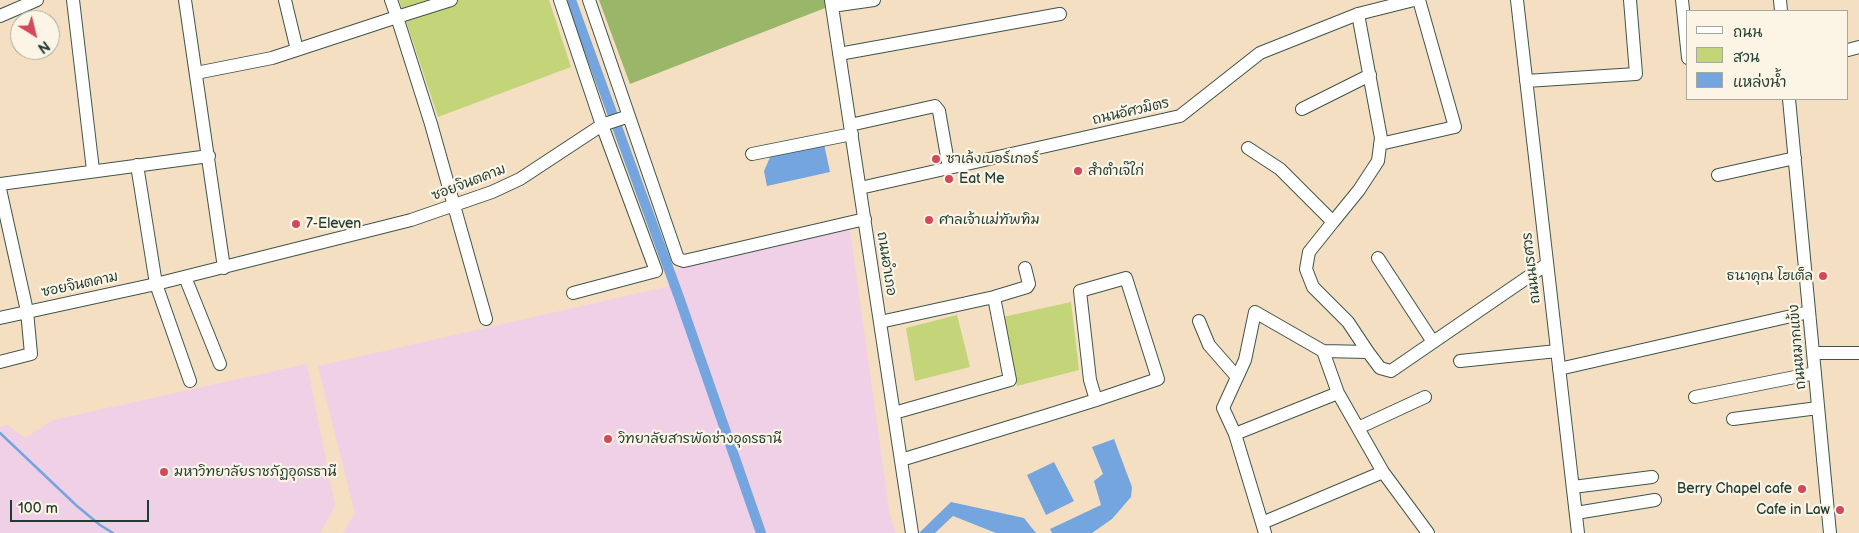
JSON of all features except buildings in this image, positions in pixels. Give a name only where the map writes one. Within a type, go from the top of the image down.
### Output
[{"type":"street","points":[[0,16],[37,0]]},
{"type":"street","points":[[73,0],[93,170]]},
{"type":"street","points":[[185,0],[224,268]]},
{"type":"street","points":[[285,0],[297,50]]},
{"type":"street","points":[[391,0],[454,205],[486,319]]},
{"type":"street","points":[[196,73],[272,58],[451,0]]},
{"type":"street","points":[[560,0],[656,270],[573,293]]},
{"type":"street","points":[[589,0],[625,117],[674,253],[678,259],[684,261],[864,219]]},
{"type":"street","points":[[832,3],[874,0]]},
{"type":"street","name":"ถนนอัศวมิตร","points":[[860,188],[1180,116],[1260,53],[1358,14],[1414,0]]},
{"type":"street","points":[[1380,144],[1455,127],[1419,0]]},
{"type":"street","name":"ถนนนเรศวร","points":[[1517,0],[1578,533]]},
{"type":"street","points":[[1526,81],[1636,74],[1630,0]]},
{"type":"street","points":[[1682,0],[1686,39]]},
{"type":"street","name":"ถนนอำเภอ","points":[[832,3],[912,530]]},
{"type":"street","points":[[839,54],[1060,14]]},
{"type":"street","points":[[1358,14],[1381,138],[1378,161],[1359,190],[1309,252],[1306,269],[1313,287],[1348,322],[1380,368],[1391,371],[1547,264]]},
{"type":"street","points":[[1302,109],[1370,75]]},
{"type":"street","name":"ถนนหมากแข้ง","points":[[1789,100],[1830,533]]},
{"type":"street","points":[[752,154],[851,130],[935,106],[939,111],[949,168]]},
{"type":"street","name":"ซอยจินตคาม","points":[[0,318],[224,268],[410,220],[492,192],[520,179],[604,124],[625,117]]},
{"type":"street","points":[[1248,148],[1280,169],[1333,222]]},
{"type":"street","points":[[0,184],[93,170],[209,156]]},
{"type":"street","points":[[1718,174],[1795,158]]},
{"type":"street","points":[[137,165],[156,284],[190,381]]},
{"type":"street","points":[[0,189],[27,312],[31,354],[0,362]]},
{"type":"street","points":[[1378,258],[1434,342]]},
{"type":"street","points":[[880,322],[994,297],[1028,287],[1025,268]]},
{"type":"street","points":[[185,277],[220,364]]},
{"type":"street","points":[[901,460],[1096,400],[1158,379],[1126,278],[1080,291],[1090,380],[1096,400]]},
{"type":"street","points":[[894,413],[1010,380],[994,297]]},
{"type":"street","points":[[1368,352],[1323,351],[1255,312],[1245,360],[1223,408],[1235,434],[1264,528],[1383,472]]},
{"type":"street","points":[[1559,370],[1809,312]]},
{"type":"street","points":[[1199,321],[1209,345],[1237,377]]},
{"type":"street","points":[[1323,351],[1338,393],[1383,472],[1428,533]]},
{"type":"street","points":[[1460,361],[1557,351]]},
{"type":"street","points":[[1813,353],[1859,353]]},
{"type":"street","points":[[1695,397],[1815,373]]},
{"type":"street","points":[[1235,434],[1338,393]]},
{"type":"street","points":[[1358,428],[1424,397]]},
{"type":"street","points":[[1733,419],[1818,408]]},
{"type":"street","points":[[1573,488],[1652,477]]},
{"type":"street","points":[[1576,513],[1656,500]]},
{"type":"shaded area","name":"วิทยาลัยสารพัดช่างอุดรธานี","points":[[849,223],[890,516],[896,533],[343,533],[355,513],[318,366],[670,286],[668,271]]},
{"type":"shaded area","name":"มหาวิทยาลัยราชภัฏอุดรธานี","points":[[307,364],[335,506],[320,533],[0,533],[0,427],[8,425],[25,438],[53,420]]},
{"type":"green space","points":[[399,0],[549,0],[571,67],[438,117]]},
{"type":"green space","points":[[599,0],[825,0],[825,8],[630,84]]},
{"type":"green space","points":[[1071,302],[1079,370],[1017,386],[1003,317]]},
{"type":"green space","points":[[957,315],[970,367],[915,381],[906,328]]},
{"type":"water","points":[[824,144],[830,172],[767,186],[764,171],[771,155]]},
{"type":"water","points":[[1114,439],[1132,487],[1131,497],[1112,519],[1092,533],[1052,533],[1050,529],[1101,505],[1094,481],[1103,474],[1092,447]]},
{"type":"water","points":[[1054,462],[1074,501],[1046,515],[1027,475]]},
{"type":"water","points":[[951,502],[1024,518],[1036,533],[996,533],[953,516],[935,533],[919,533]]},
{"type":"waterway","points":[[571,0],[680,300],[761,533]]},
{"type":"waterway","points":[[0,433],[77,506],[113,533]]},
{"type":"place","name":"ซาเล้งเบอร์เกอร์","points":[[936,159]]},
{"type":"place","name":"สำตำเจ๊ใก่","points":[[1078,171]]},
{"type":"place","name":"Eat Me","points":[[949,179]]},
{"type":"place","name":"ศาลเจ้าแม่ทัพทิม","points":[[929,220]]},
{"type":"place","name":"7-Eleven","points":[[296,224]]},
{"type":"place","name":"ธนาคุณ โฮเต็ล","points":[[1823,276]]},
{"type":"place","name":"วิทยาลัยสารพัดช่างอุดรธานี","points":[[608,439]]},
{"type":"place","name":"มหาวิทยาลัยราชภัฏอุดรธานี","points":[[164,472]]},
{"type":"place","name":"Berry Chapel cafe","points":[[1802,489]]},
{"type":"place","name":"Cafe in Law","points":[[1840,510]]}]
